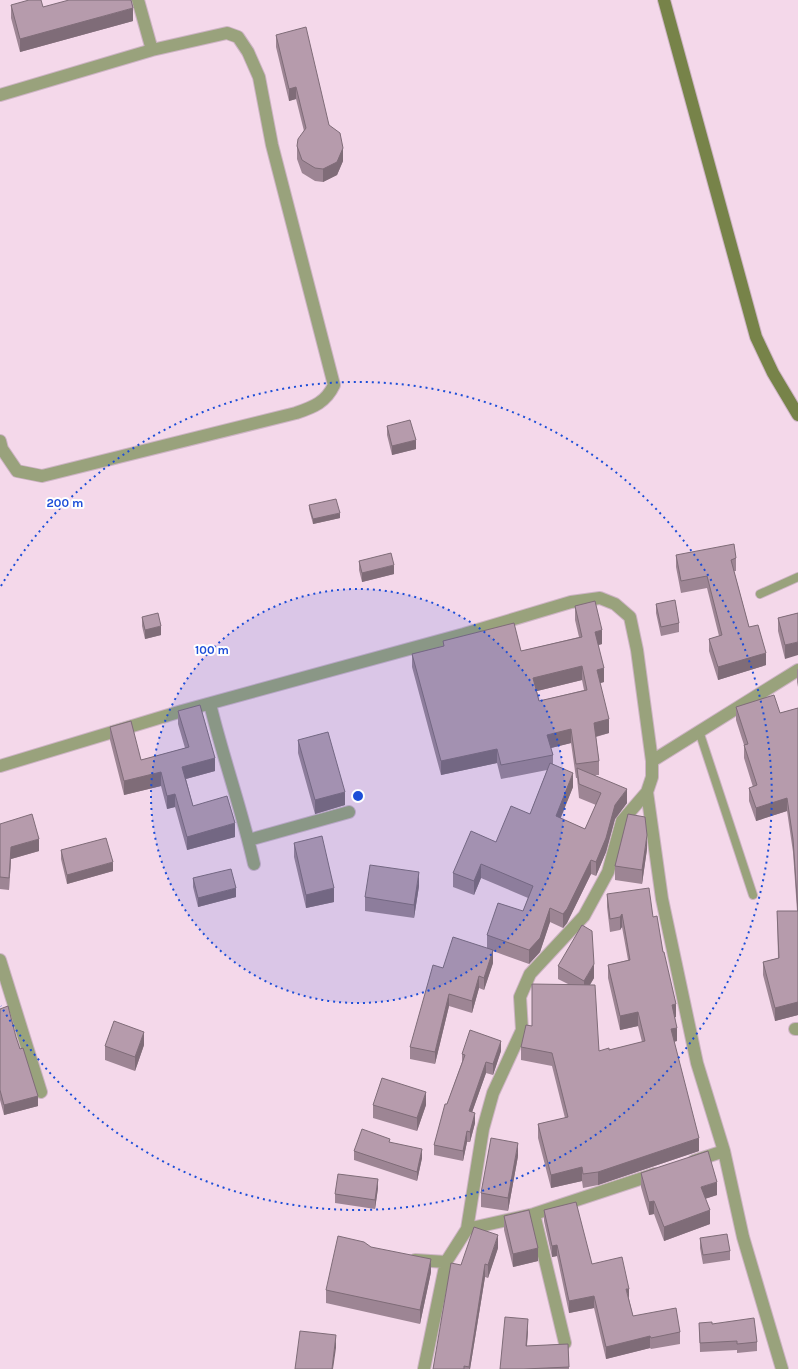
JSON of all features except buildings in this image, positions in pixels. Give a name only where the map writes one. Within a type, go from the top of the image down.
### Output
[{"type":"street","points":[[138,0],[152,50]]},
{"type":"street","points":[[664,0],[756,337],[773,373],[798,414]]},
{"type":"street","points":[[0,95],[152,50],[227,33],[238,37],[248,52],[259,77],[272,145],[334,385],[330,394],[319,405],[296,413],[42,476],[17,471],[2,449],[0,440]]},
{"type":"street","points":[[0,766],[210,704],[571,602],[600,598],[615,604],[630,617],[637,650],[652,761],[652,777],[647,792],[622,821],[608,872],[584,916],[530,974],[520,997],[522,1030],[493,1093],[483,1129],[467,1229],[446,1262],[424,1369]]},
{"type":"street","points":[[652,761],[798,670]]},
{"type":"street","points":[[210,704],[220,747],[249,840],[254,864]]},
{"type":"street","points":[[647,792],[665,915],[697,1063],[724,1151],[743,1237],[782,1369]]},
{"type":"street","points":[[249,840],[349,812]]},
{"type":"street","points":[[0,960],[41,1092]]},
{"type":"street","points":[[680,1166],[724,1151]]},
{"type":"street","points":[[467,1229],[534,1214],[665,1170]]},
{"type":"street","points":[[534,1214],[565,1343]]},
{"type":"street","points":[[403,1258],[426,1262],[446,1262]]},
{"type":"lane","points":[[760,594],[798,577]]},
{"type":"lane","points":[[699,731],[753,895]]}]
